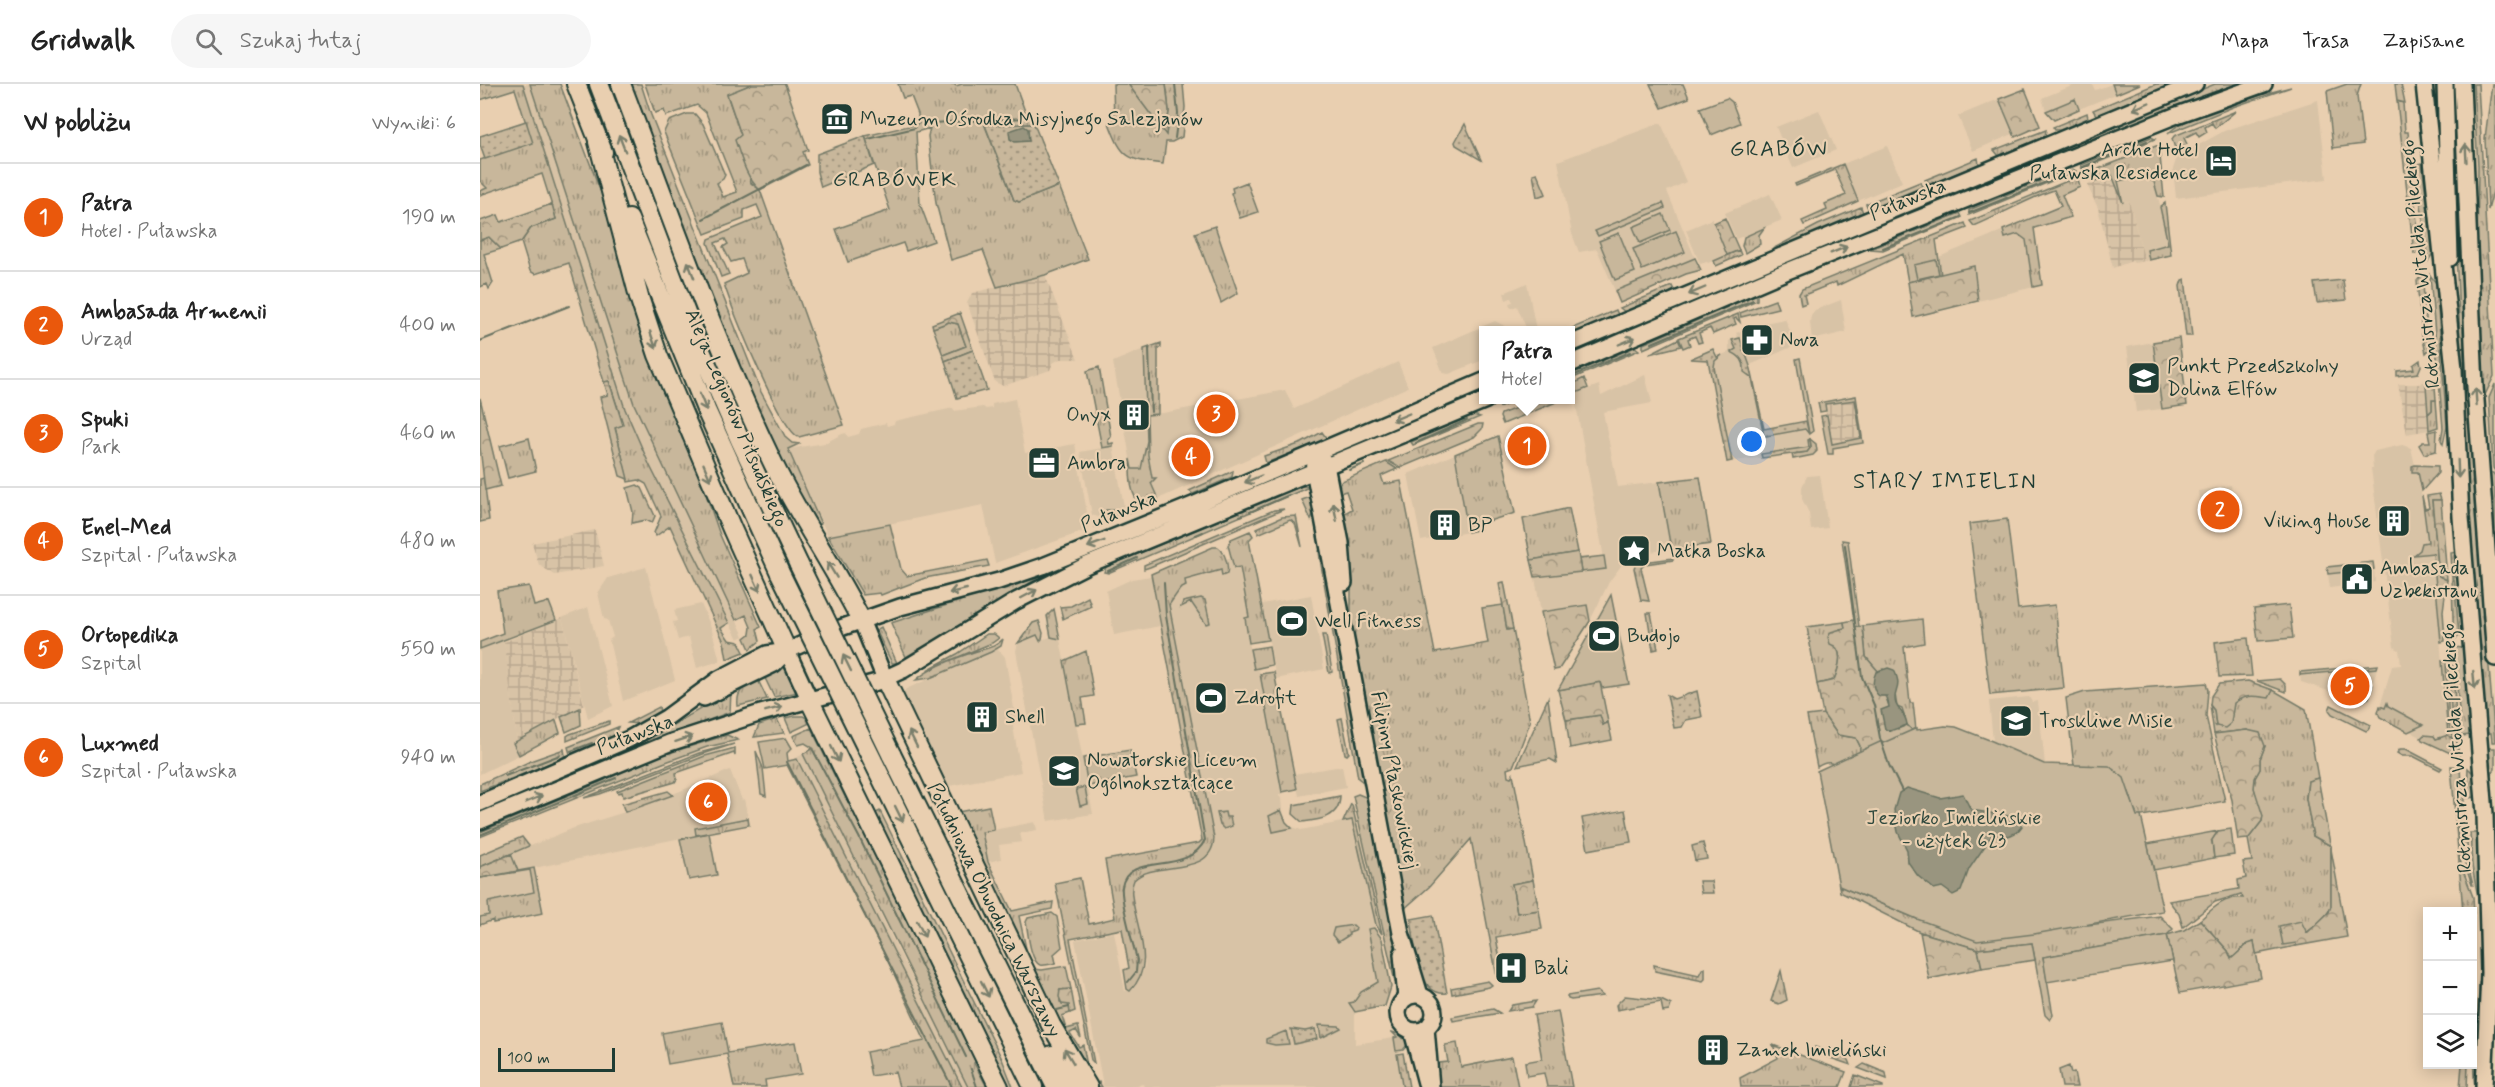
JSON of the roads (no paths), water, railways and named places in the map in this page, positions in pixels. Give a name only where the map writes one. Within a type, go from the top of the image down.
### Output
[{"type":"highway","name":"Aleja Legionów Piłsudskiego","points":[[576,84],[707,412],[780,573],[1004,1029]]},
{"type":"highway","name":"Aleja Legionów Piłsudskiego","points":[[599,84],[695,336],[740,440],[891,754]]},
{"type":"highway","points":[[621,84],[692,272],[757,430],[780,478],[861,620]]},
{"type":"highway","points":[[598,142],[639,297],[658,355],[732,529],[788,651]]},
{"type":"highway","points":[[885,679],[1051,1024],[1088,1087]]},
{"type":"highway","points":[[810,701],[999,1087]]},
{"type":"highway","name":"Południowa Obwodnica Warszawy","points":[[891,754],[1056,1087]]},
{"type":"highway","points":[[1022,1018],[1053,1057],[1071,1087]]},
{"type":"highway","points":[[1004,1029],[1022,1087]]},
{"type":"highway","points":[[1004,1029],[1033,1087]]},
{"type":"main road","name":"Puławska","points":[[1575,342],[2195,84]]},
{"type":"main road","name":"Puławska","points":[[1575,362],[1785,272],[2168,119],[2264,84]]},
{"type":"main road","points":[[2445,84],[2454,369]]},
{"type":"main road","name":"Rotmistrza Witolda Pileckiego","points":[[2462,84],[2476,398],[2495,658]]},
{"type":"main road","name":"Rotmistrza Witolda Pileckiego","points":[[2424,86],[2454,369],[2462,538],[2485,814],[2490,951],[2484,1087]]},
{"type":"main road","name":"Puławska","points":[[480,821],[653,749],[761,713],[885,679],[1016,601],[1074,571],[1319,462],[1479,383]]},
{"type":"main road","name":"Puławska","points":[[480,803],[629,739],[675,713],[774,664],[788,651],[861,620],[1015,576],[1185,509],[1319,462],[1479,402]]},
{"type":"main road","name":"Filipiny Płaskowickiej","points":[[1319,462],[1342,559],[1345,634],[1413,996]]},
{"type":"main road","points":[[861,620],[885,679]]},
{"type":"main road","points":[[788,651],[810,701]]},
{"type":"main road","points":[[1413,996],[1428,999],[1434,1010],[1432,1021],[1419,1029],[1403,1026],[1398,1016],[1398,1007],[1413,996]]},
{"type":"main road","points":[[1419,1029],[1429,1087]]},
{"type":"waterway","points":[[1175,84],[1178,114],[1175,138]]},
{"type":"waterway","points":[[923,126],[932,123],[1026,118]]},
{"type":"waterway","points":[[868,139],[915,128]]},
{"type":"waterway","points":[[2083,167],[2147,141]]},
{"type":"waterway","points":[[703,219],[806,165]]},
{"type":"waterway","points":[[1969,213],[2071,172]]},
{"type":"waterway","points":[[1883,248],[1961,217]]},
{"type":"waterway","points":[[1652,343],[1753,300]]},
{"type":"waterway","points":[[480,341],[569,306]]},
{"type":"waterway","points":[[1149,348],[1151,412]]},
{"type":"waterway","points":[[1575,375],[1630,352]]},
{"type":"waterway","points":[[1500,407],[1507,404]]},
{"type":"waterway","points":[[1416,443],[1467,420]]},
{"type":"waterway","points":[[1349,470],[1364,464]]},
{"type":"waterway","points":[[1250,512],[1289,495]]},
{"type":"waterway","points":[[1196,535],[1203,532]]},
{"type":"waterway","points":[[1845,545],[1862,677],[1874,705],[1880,738],[1889,765],[1902,791]]},
{"type":"waterway","points":[[1108,571],[1137,558]]},
{"type":"waterway","points":[[1128,982],[1136,972],[1137,960],[1123,902],[1122,887],[1126,876],[1146,866],[1185,858],[1196,851],[1205,840],[1166,616],[1164,583]]},
{"type":"waterway","points":[[571,751],[592,743]]},
{"type":"waterway","points":[[813,750],[859,837],[966,1057]]},
{"type":"waterway","points":[[505,776],[560,755]]},
{"type":"waterway","points":[[787,762],[952,1087]]},
{"type":"waterway","points":[[480,835],[616,778]]},
{"type":"waterway","points":[[1057,1010],[1069,1007]]},
{"type":"waterway","points":[[971,1069],[977,1087]]},
{"type":"place","name":"Muzeum Ośrodka Misyjnego Salezjanów","points":[[837,119]]},
{"type":"place","name":"Arche Hotel Puławska Residence","points":[[2221,161]]},
{"type":"place","name":"Nova","points":[[1757,340]]},
{"type":"place","name":"Punkt Przedszkolny Dolina Elfów","points":[[2144,378]]},
{"type":"place","name":"Spuki","points":[[1216,414]]},
{"type":"place","name":"Onyx","points":[[1134,415]]},
{"type":"place","name":"Patra","points":[[1527,446]]},
{"type":"place","name":"Enel-Med","points":[[1191,457]]},
{"type":"place","name":"Ambra","points":[[1044,463]]},
{"type":"place","name":"Ambasada Armenii","points":[[2220,510]]},
{"type":"place","name":"Viking House","points":[[2394,521]]},
{"type":"place","name":"BP","points":[[1445,525]]},
{"type":"place","name":"Matka Boska","points":[[1634,551]]},
{"type":"place","name":"Ambasada Uzbekistanu","points":[[2357,579]]},
{"type":"place","name":"Well Fitness","points":[[1292,621]]},
{"type":"place","name":"Budojo","points":[[1604,636]]},
{"type":"place","name":"Ortopedika","points":[[2350,686]]},
{"type":"place","name":"Zdrofit","points":[[1211,698]]},
{"type":"place","name":"Shell","points":[[982,717]]},
{"type":"place","name":"Troskliwe Misie","points":[[2016,721]]},
{"type":"place","name":"Nowatorskie Liceum Ogólnokształcące","points":[[1064,771]]},
{"type":"place","name":"Luxmed","points":[[708,802]]},
{"type":"place","name":"Bali","points":[[1511,968]]},
{"type":"place","name":"Zamek Imieliński","points":[[1713,1050]]},
{"type":"district","name":"GRABÓW","points":[[1779,150]]},
{"type":"district","name":"GRABÓWEK","points":[[895,180]]},
{"type":"district","name":"STARY IMIELIN","points":[[1945,482]]},
{"type":"park label","name":"Jeziorko Imielińskie - użytek 623","points":[[1954,830]]}]
